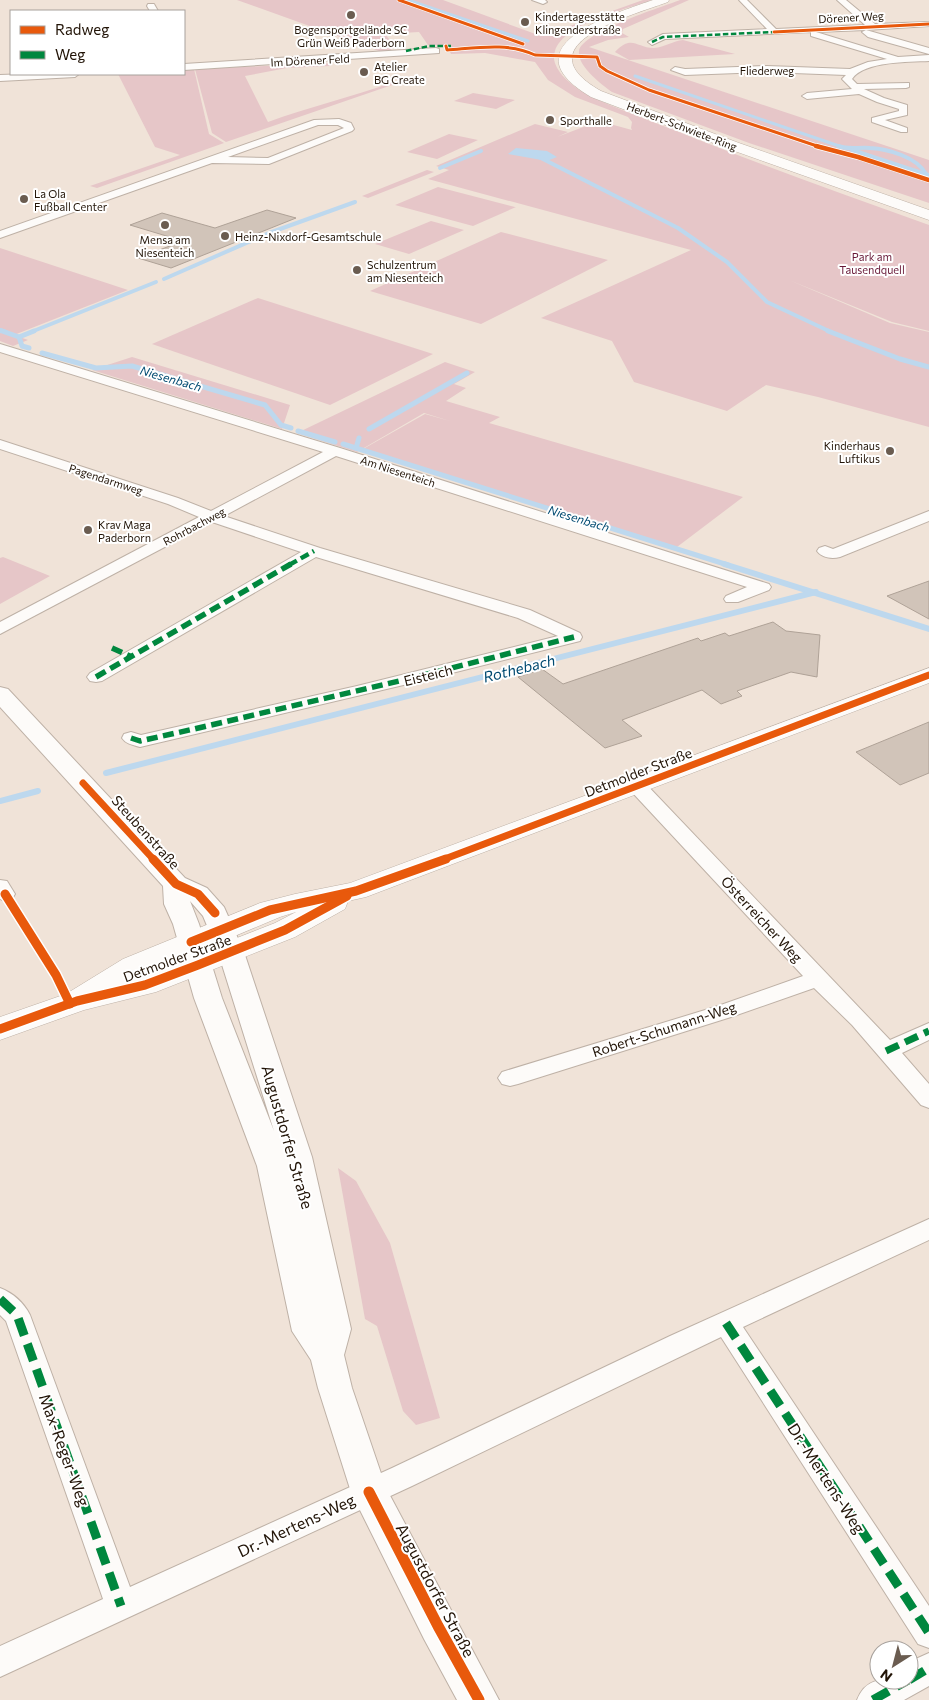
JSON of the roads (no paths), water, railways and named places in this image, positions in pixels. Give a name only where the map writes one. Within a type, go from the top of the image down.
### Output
[{"type":"main road","name":"Herbert-Schwiete-Ring","points":[[664,0],[596,26],[572,41],[566,50],[563,60],[567,70],[576,81],[596,94],[734,146],[929,215]]},
{"type":"main road","name":"Detmolder Straße","points":[[0,1029],[77,1001],[134,966],[195,954],[227,941],[311,917],[356,891],[929,675]]},
{"type":"street","points":[[743,0],[774,32]]},
{"type":"street","points":[[841,0],[873,27]]},
{"type":"street","name":"Dörener Weg","points":[[652,42],[663,37],[929,24]]},
{"type":"street","name":"Dörener Weg","points":[[861,28],[871,35],[929,51]]},
{"type":"street","name":"Dörener Weg","points":[[808,31],[848,46],[900,60]]},
{"type":"street","name":"Im Dörener Feld","points":[[185,67],[436,51]]},
{"type":"street","name":"Fliederweg","points":[[695,81],[679,76],[680,71],[767,69],[850,72],[866,65],[929,58]]},
{"type":"street","points":[[850,72],[847,79],[858,89],[879,101],[904,107],[904,113],[870,119],[904,130]]},
{"type":"street","points":[[0,78],[57,75]]},
{"type":"street","points":[[807,96],[906,85]]},
{"type":"street","points":[[0,235],[317,122],[339,122],[348,125],[349,129],[269,161],[213,160]]},
{"type":"street","points":[[249,147],[277,150],[278,156],[275,159]]},
{"type":"street","name":"Am Niesenteich","points":[[0,348],[335,451],[763,587],[732,599]]},
{"type":"street","name":"Pagendarmweg","points":[[0,444],[212,517]]},
{"type":"street","name":"Rohrbachweg","points":[[0,629],[335,451]]},
{"type":"street","points":[[825,551],[834,554],[929,516]]},
{"type":"street","name":"Eisteich","points":[[131,738],[140,741],[237,719],[442,672],[574,637],[524,614],[314,551],[212,517]]},
{"type":"street","points":[[96,677],[314,551]]},
{"type":"street","points":[[112,648],[132,656]]},
{"type":"street","name":"Steubenstraße","points":[[0,694],[176,884],[198,894],[215,913],[227,941]]},
{"type":"street","name":"Österreicher Weg","points":[[637,786],[818,979],[860,1020],[929,1099]]},
{"type":"street","name":"Steubenstraße","points":[[176,884],[177,904],[186,924],[195,954]]},
{"type":"street","name":"Augustdorfer Straße","points":[[227,941],[297,1157],[334,1329],[327,1355]]},
{"type":"street","name":"Augustdorfer Straße","points":[[195,954],[208,998],[272,1166],[309,1331],[327,1355],[335,1388],[369,1492],[438,1626],[479,1700]]},
{"type":"street","name":"Robert-Schumann-Weg","points":[[510,1078],[722,1012],[818,979]]},
{"type":"street","points":[[886,1051],[929,1031]]},
{"type":"street","name":"Dr.-Mertens-Weg","points":[[0,1662],[369,1492],[929,1229]]},
{"type":"street","name":"Max-Reger-Weg","points":[[0,1299],[17,1316],[121,1606]]},
{"type":"street","name":"Dr.-Mertens-Weg","points":[[726,1323],[929,1633]]},
{"type":"street","points":[[873,1700],[891,1690]]},
{"type":"water","points":[[516,148],[547,151],[557,157],[547,161],[508,154]]},
{"type":"waterway","points":[[408,0],[528,41]]},
{"type":"waterway","points":[[635,76],[842,147]]},
{"type":"waterway","points":[[838,146],[842,147]]},
{"type":"waterway","points":[[842,147],[893,152],[916,163],[926,174]]},
{"type":"waterway","points":[[852,150],[928,175]]},
{"type":"waterway","points":[[440,168],[481,151]]},
{"type":"waterway","points":[[539,157],[678,228],[727,262],[767,302],[831,332]]},
{"type":"waterway","points":[[164,279],[269,233],[355,202]]},
{"type":"waterway","points":[[31,332],[156,282]]},
{"type":"waterway","name":"Niesenbach","points":[[0,330],[6,332]]},
{"type":"waterway","name":"Niesenbach","points":[[2,331],[19,337]]},
{"type":"waterway","points":[[19,337],[34,331]]},
{"type":"waterway","points":[[828,331],[900,359],[929,367]]},
{"type":"waterway","name":"Niesenbach","points":[[19,337],[22,346],[29,348]]},
{"type":"waterway","name":"Niesenbach","points":[[42,353],[96,368],[132,366],[265,405],[281,425],[291,428]]},
{"type":"waterway","points":[[369,429],[467,373]]},
{"type":"waterway","name":"Niesenbach","points":[[298,431],[335,442]]},
{"type":"waterway","points":[[356,448],[359,438]]},
{"type":"waterway","name":"Niesenbach","points":[[343,444],[728,565]]},
{"type":"waterway","name":"Niesenbach","points":[[724,564],[814,593]]},
{"type":"waterway","name":"Rothebach","points":[[106,773],[814,593]]},
{"type":"waterway","name":"Rothebach","points":[[814,593],[929,629]]},
{"type":"waterway","name":"Rothebach","points":[[0,801],[38,791]]},
{"type":"place","name":"Bogensportgelände SC Grün Weiß Paderborn","points":[[351,15]]},
{"type":"place","name":"Kindertagesstätte Klingenderstraße","points":[[525,22]]},
{"type":"place","name":"Atelier BG Create","points":[[364,72]]},
{"type":"place","name":"Sporthalle","points":[[550,120]]},
{"type":"place","name":"La Ola Fußball Center","points":[[24,199]]},
{"type":"place","name":"Mensa am Niesenteich","points":[[165,225]]},
{"type":"place","name":"Heinz-Nixdorf-Gesamtschule","points":[[225,236]]},
{"type":"place","name":"Schulzentrum am Niesenteich","points":[[357,270]]},
{"type":"place","name":"Kinderhaus Luftikus","points":[[890,451]]},
{"type":"place","name":"Krav Maga Paderborn","points":[[88,530]]},
{"type":"park label","name":"Park am Tausendquell","points":[[872,262]]}]
